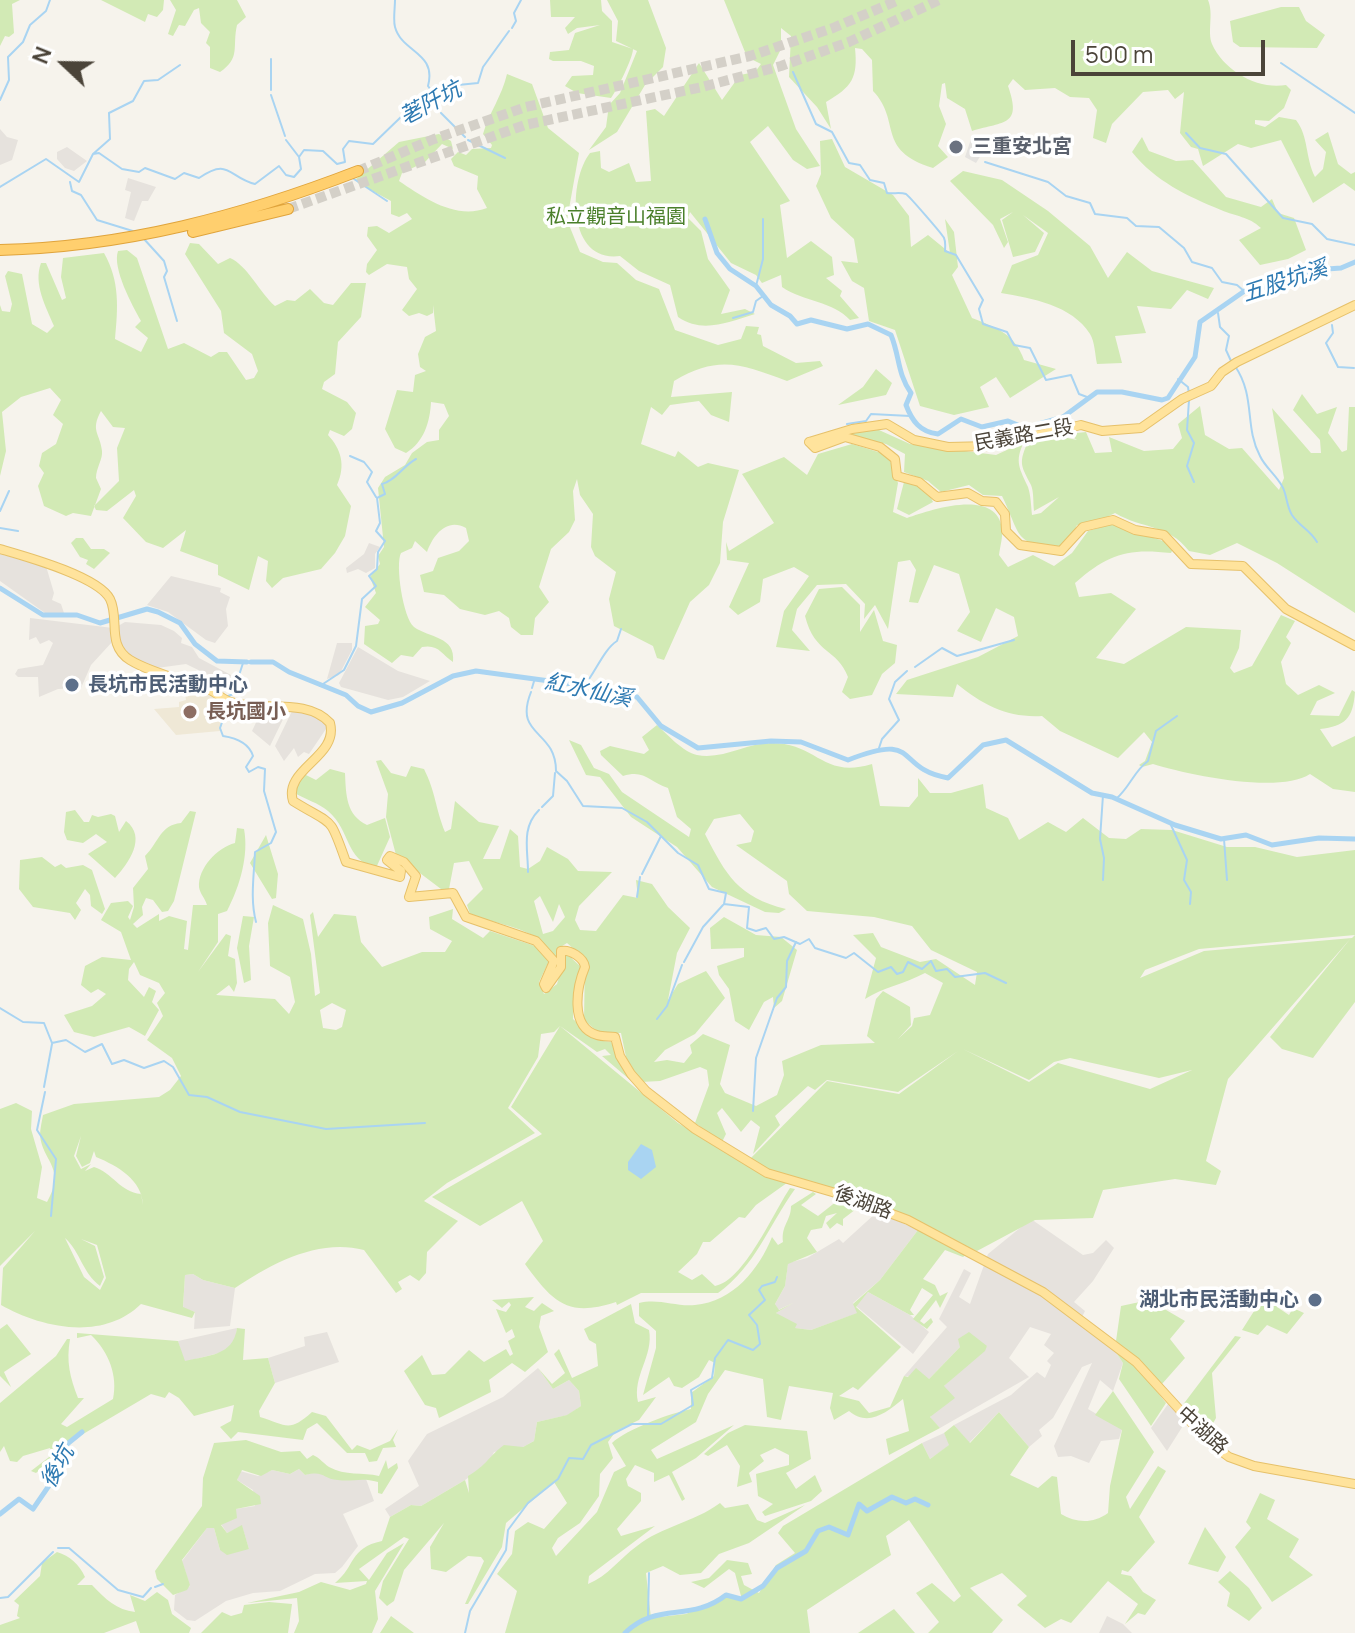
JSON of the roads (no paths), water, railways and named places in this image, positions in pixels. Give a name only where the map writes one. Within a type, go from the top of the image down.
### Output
[{"type":"highway","points":[[0,252],[95,248],[222,226],[286,204],[358,171]]},
{"type":"highway","points":[[0,252],[157,234],[286,204]]},
{"type":"main road","name":"民義路二段","points":[[1355,305],[1278,339],[1234,364],[1211,386],[1141,428],[1102,431],[1081,425],[990,446],[948,447],[914,440],[887,424],[852,429],[809,442],[815,448],[845,437],[872,443],[895,459],[897,476],[919,482],[937,497],[968,493],[982,501],[996,502],[1005,514],[1006,531],[1022,546],[1061,551],[1083,527],[1113,520],[1135,530],[1164,535],[1187,559],[1199,566],[1220,562],[1243,566],[1286,609],[1355,646]]},
{"type":"main road","name":"後湖路","points":[[0,549],[54,565],[106,594],[113,611],[117,645],[128,659],[215,692],[228,701],[300,709],[323,716],[330,723],[330,736],[323,752],[297,778],[292,787],[293,801],[334,827],[346,862],[400,877],[401,871],[387,860],[390,856],[399,859],[416,876],[407,893],[409,897],[453,893],[466,917],[536,941],[554,961],[545,987],[561,967],[561,951],[568,950],[582,960],[585,967],[578,986],[578,1016],[591,1032],[615,1037],[620,1056],[646,1091],[695,1129],[760,1170],[850,1198],[927,1229],[1019,1278],[1079,1319]]},
{"type":"main road","name":"中湖路","points":[[1079,1319],[1136,1362],[1210,1443],[1229,1457],[1254,1466],[1355,1484]]},
{"type":"water","points":[[641,1144],[652,1150],[656,1167],[641,1179],[628,1170],[628,1162]]},
{"type":"waterway","points":[[0,100],[9,80],[8,57],[23,42],[30,25],[46,11],[50,0]]},
{"type":"waterway","points":[[395,0],[395,27],[404,42],[428,66],[428,86],[438,100]]},
{"type":"waterway","name":"荖阡坑","points":[[512,28],[516,21],[514,13],[521,0]]},
{"type":"waterway","name":"荖阡坑","points":[[0,187],[46,159],[79,182],[93,154],[99,153],[122,169],[139,172],[145,168],[175,179],[184,173],[199,178],[223,169],[255,184],[279,166],[286,175],[294,177],[301,169],[299,157],[304,150],[323,151],[337,164],[345,162],[343,149],[349,141],[373,144],[403,115],[442,101],[458,85],[478,83],[483,67],[509,31]]},
{"type":"waterway","points":[[271,59],[271,90]]},
{"type":"waterway","points":[[1281,63],[1355,113]]},
{"type":"waterway","points":[[93,154],[110,139],[109,113],[133,101],[144,81],[158,80],[180,65]]},
{"type":"waterway","points":[[793,72],[816,124],[832,132],[849,163],[860,165],[870,180],[884,183],[887,193],[906,194],[942,235],[945,251],[956,255],[983,300],[979,309],[983,324],[1007,332],[1014,345],[1030,348],[1046,380],[1071,375],[1079,394],[1087,397]]},
{"type":"waterway","points":[[271,95],[285,136]]},
{"type":"waterway","points":[[441,113],[465,137]]},
{"type":"waterway","points":[[1186,133],[1200,148],[1226,154],[1283,218],[1312,224],[1327,239],[1355,245]]},
{"type":"waterway","points":[[286,140],[299,157]]},
{"type":"waterway","points":[[468,140],[505,158]]},
{"type":"waterway","points":[[985,162],[1048,182],[1066,196],[1090,203],[1095,214],[1127,218],[1136,226],[1159,227],[1184,248],[1192,262],[1212,268],[1222,282],[1237,285],[1244,291]]},
{"type":"waterway","points":[[351,177],[387,201]]},
{"type":"waterway","points":[[70,182],[72,191],[81,195],[97,220],[136,232]]},
{"type":"waterway","name":"五股坑溪","points":[[705,219],[717,253],[730,269],[756,286],[771,305],[797,324],[811,320],[847,329],[868,324],[891,335],[903,379],[911,393],[906,405],[908,411],[922,428],[938,434],[961,419],[982,427],[1008,421],[1025,428],[1063,417],[1097,392],[1122,392],[1162,400],[1168,398],[1195,357],[1200,322],[1246,290],[1281,285],[1313,270],[1341,268],[1355,262]]},
{"type":"waterway","points":[[756,286],[763,259],[763,219]]},
{"type":"waterway","points":[[144,239],[164,261],[167,271],[164,277],[177,321]]},
{"type":"waterway","points":[[733,318],[753,312],[756,301],[763,296]]},
{"type":"waterway","points":[[1218,313],[1220,327],[1229,336],[1226,350],[1231,361]]},
{"type":"waterway","points":[[1332,325],[1333,333],[1326,343],[1338,367],[1354,368]]},
{"type":"waterway","points":[[1235,366],[1246,389],[1252,434],[1260,456],[1282,486],[1292,515],[1317,542]]},
{"type":"waterway","points":[[1178,379],[1188,387],[1189,394]]},
{"type":"waterway","points":[[1189,400],[1187,430],[1194,443],[1187,466],[1194,482]]},
{"type":"waterway","points":[[847,424],[866,421],[871,414],[910,416]]},
{"type":"waterway","points":[[350,456],[364,462],[372,472],[367,482],[376,497]]},
{"type":"waterway","points":[[320,686],[344,670],[356,646],[362,599],[376,586],[369,576],[377,569],[378,552],[385,541],[376,531],[380,523],[377,498],[385,494],[382,484],[416,459]]},
{"type":"waterway","points":[[0,511],[9,491]]},
{"type":"waterway","points":[[0,528],[18,531]]},
{"type":"waterway","name":"紅水仙溪","points":[[0,588],[43,615],[77,615],[100,623],[147,609],[158,612],[180,623],[195,644],[217,661],[247,662]]},
{"type":"waterway","points":[[584,686],[617,641],[621,629]]},
{"type":"waterway","points":[[915,667],[942,648],[957,656],[1014,640]]},
{"type":"waterway","name":"紅水仙溪","points":[[251,662],[273,662],[289,672],[346,695],[371,712],[402,703],[453,676],[476,671],[579,685],[637,697],[661,726],[698,748],[771,741],[801,742],[848,760],[871,752],[898,750],[920,767],[948,778],[983,745],[1006,740],[1092,793],[1112,797],[1175,825],[1221,839],[1246,835],[1272,845],[1319,838],[1355,839]]},
{"type":"waterway","points":[[226,697],[233,694],[243,663]]},
{"type":"waterway","points":[[879,748],[882,739],[899,720],[889,699],[895,682],[907,671]]},
{"type":"waterway","points":[[532,688],[535,678]]},
{"type":"waterway","points":[[531,692],[527,707],[531,726],[550,747],[556,771],[567,781],[583,806],[622,808],[647,822],[678,853],[698,865],[709,889],[726,893],[724,904],[749,907],[747,928],[756,931],[766,928],[774,939],[784,937],[800,944],[809,939],[815,948],[846,958],[854,953],[878,972],[891,967],[897,974],[903,972],[908,962],[922,969],[931,961],[936,971],[947,969],[955,977],[985,973],[1006,983]]},
{"type":"waterway","points":[[220,701],[225,714],[220,728],[223,736],[237,740],[248,748],[253,756],[246,767],[249,772],[258,767],[265,769],[264,791],[276,832],[271,843],[255,852],[253,896],[256,922]]},
{"type":"waterway","points":[[1116,799],[1148,761],[1156,731],[1177,716]]},
{"type":"waterway","points":[[542,807],[553,796],[555,773]]},
{"type":"waterway","points":[[1103,795],[1100,839],[1104,858],[1103,880]]},
{"type":"waterway","points":[[528,872],[528,831],[539,810]]},
{"type":"waterway","points":[[1170,823],[1187,860],[1184,880],[1191,892],[1190,904]]},
{"type":"waterway","points":[[642,874],[661,836]]},
{"type":"waterway","points":[[1224,839],[1227,880]]},
{"type":"waterway","points":[[637,897],[640,877]]},
{"type":"waterway","points":[[684,962],[703,927],[723,905]]},
{"type":"waterway","points":[[753,1111],[756,1058],[777,998],[786,987],[787,961],[796,942]]},
{"type":"waterway","points":[[657,1019],[667,1006],[682,965]]},
{"type":"waterway","points":[[0,1008],[23,1022],[44,1023],[52,1043],[66,1040],[85,1052],[102,1044],[112,1064],[124,1060],[144,1068],[164,1061],[173,1067],[189,1095],[207,1097],[240,1112],[326,1129],[425,1123]]},
{"type":"waterway","points":[[44,1087],[52,1044]]},
{"type":"waterway","points":[[45,1092],[37,1130],[56,1159],[51,1216]]},
{"type":"waterway","points":[[465,1633],[470,1611],[506,1550],[508,1530],[528,1503],[558,1479],[569,1458],[583,1459],[591,1445],[632,1424],[661,1424],[693,1405],[691,1390],[712,1378],[715,1358],[728,1340],[753,1350],[760,1344],[757,1325],[749,1315],[765,1300],[759,1290],[775,1282],[777,1277]]},
{"type":"waterway","name":"後坑","points":[[0,1514],[19,1499],[33,1509],[59,1471],[66,1445],[82,1432]]},
{"type":"waterway","points":[[625,1633],[637,1623],[650,1618],[700,1608],[726,1595],[741,1599],[763,1586],[777,1568],[806,1551],[818,1531],[829,1527],[848,1535],[859,1504],[867,1511],[892,1497],[906,1503],[915,1499],[928,1505]]},
{"type":"waterway","points":[[58,1548],[69,1548],[118,1590],[143,1597],[151,1588]]},
{"type":"waterway","points":[[0,1598],[8,1597],[53,1552]]},
{"type":"waterway","points":[[648,1616],[649,1573]]},
{"type":"waterway","points":[[155,1587],[163,1584]]},
{"type":"tunnel","points":[[358,171],[434,139],[526,107],[750,56],[833,28],[899,0]]},
{"type":"tunnel","points":[[288,209],[525,125],[702,87],[781,66],[849,42],[939,0]]},
{"type":"place","name":"三重安北宮","points":[[956,147]]},
{"type":"place","name":"長坑市民活動中心","points":[[72,685]]},
{"type":"place","name":"長坑國小","points":[[190,712]]},
{"type":"place","name":"湖北市民活動中心","points":[[1315,1300]]},
{"type":"park label","name":"私立觀音山福園","points":[[616,217]]}]
